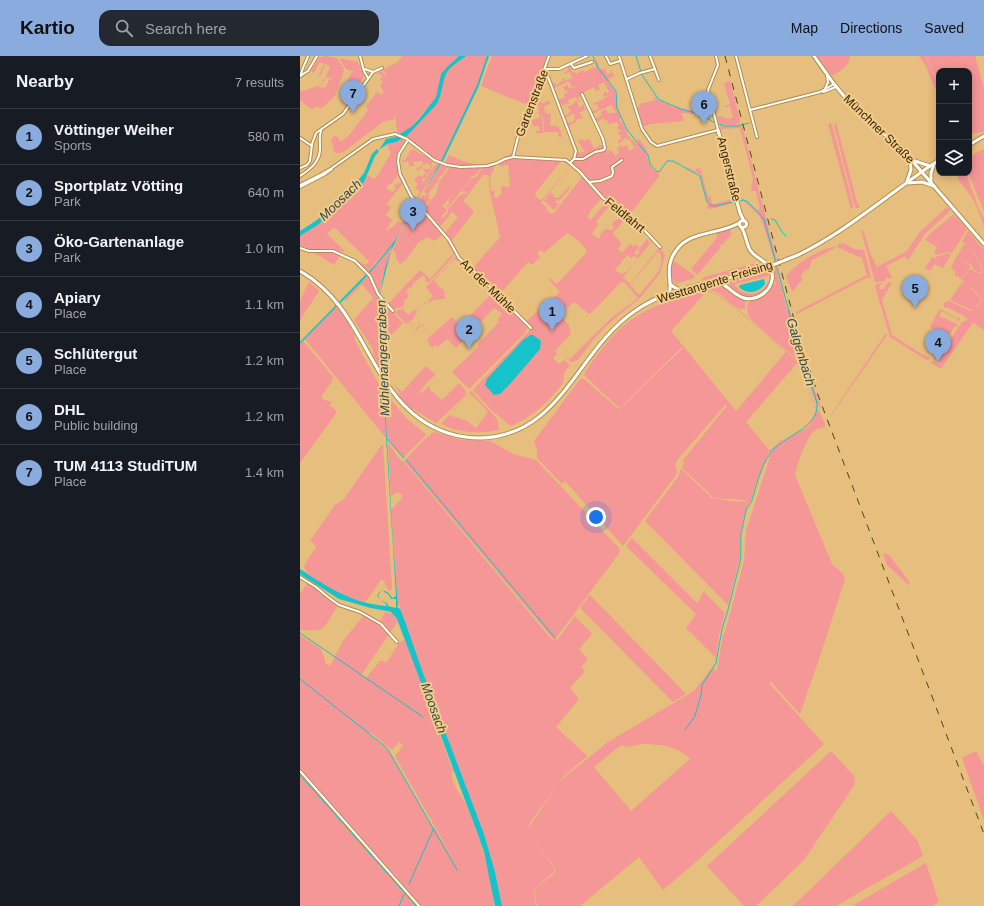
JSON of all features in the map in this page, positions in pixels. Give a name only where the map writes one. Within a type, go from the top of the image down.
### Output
[{"type":"main road","name":"Münchner Straße","points":[[814,56],[835,86],[857,110],[894,141],[910,157],[984,244]]},
{"type":"main road","name":"Angerstraße","points":[[718,130],[738,203],[741,224]]},
{"type":"main road","points":[[972,142],[984,136]]},
{"type":"main road","points":[[910,157],[911,170],[906,183],[922,182],[934,186]]},
{"type":"main road","points":[[913,161],[920,164],[932,165],[931,182]]},
{"type":"main road","name":"Westtangente Freising","points":[[300,271],[321,285],[340,306],[358,332],[370,355],[396,396],[405,406],[420,419],[435,428],[450,434],[464,437],[484,438],[515,431],[539,417],[554,403],[596,347],[615,326],[636,310],[651,301],[668,294],[760,270],[798,255],[819,244],[854,221],[936,162]]},
{"type":"main road","points":[[668,294],[670,283],[668,273],[674,255],[680,245],[688,239],[746,223],[745,235]]},
{"type":"main road","points":[[717,281],[725,284],[740,296],[752,298],[764,293],[771,284],[772,278],[770,269],[764,261],[751,252],[741,224]]},
{"type":"main road","points":[[729,288],[728,282],[732,278]]},
{"type":"main road","points":[[670,283],[680,290]]},
{"type":"street","points":[[300,76],[308,56]]},
{"type":"street","points":[[300,76],[308,71],[318,56]]},
{"type":"street","points":[[360,56],[361,63],[368,78]]},
{"type":"street","name":"Gartenstraße","points":[[513,157],[516,150],[520,129],[534,98],[549,56]]},
{"type":"street","points":[[300,186],[325,174],[373,139],[395,134],[408,140],[429,157],[443,164],[459,167],[483,167],[494,165],[505,159],[513,157],[558,159],[566,160],[570,163],[574,159],[576,153],[575,149],[544,69],[559,69],[587,56]]},
{"type":"street","points":[[606,56],[610,64],[620,61]]},
{"type":"street","points":[[619,56],[642,129],[655,145],[658,146],[718,130]]},
{"type":"street","points":[[650,56],[659,80]]},
{"type":"street","name":"Angerstraße","points":[[716,56],[718,66],[708,92],[717,121],[718,130]]},
{"type":"street","points":[[736,56],[757,137]]},
{"type":"street","points":[[571,64],[574,68],[592,62]]},
{"type":"street","points":[[300,168],[307,165],[310,161],[316,133],[321,131],[344,113],[373,72],[382,68]]},
{"type":"street","points":[[364,69],[373,72]]},
{"type":"street","points":[[627,79],[640,73],[655,69]]},
{"type":"street","points":[[823,91],[828,84],[826,74]]},
{"type":"street","name":"Münchner Straße","points":[[750,110],[823,91],[835,86]]},
{"type":"street","name":"Münchner Straße","points":[[811,94],[828,90],[835,86]]},
{"type":"street","points":[[574,159],[583,159],[606,148],[582,94]]},
{"type":"street","points":[[300,176],[307,172],[318,159],[320,153],[319,136],[321,131]]},
{"type":"street","points":[[300,138],[312,146]]},
{"type":"street","name":"An der Mühle","points":[[408,140],[399,155],[398,165],[404,183],[416,202],[449,240],[459,258],[531,328]]},
{"type":"street","name":"Feldfahrt","points":[[589,182],[600,181],[612,176],[612,167],[622,160]]},
{"type":"street","name":"Feldfahrt","points":[[570,163],[600,195],[645,231],[660,248]]},
{"type":"street","points":[[300,248],[309,251],[325,250],[338,253],[355,260],[370,276],[378,294],[393,311]]},
{"type":"street","points":[[300,577],[316,587],[339,605],[360,612],[381,624],[397,642]]},
{"type":"street","points":[[300,771],[419,906]]},
{"type":"shaded area","points":[[325,56],[337,58],[344,69],[342,71],[344,71],[335,96],[321,109],[318,106],[311,109],[300,100],[300,92],[321,85],[323,78],[325,80],[323,81],[322,85],[317,88],[326,87],[329,80],[337,75],[330,78],[324,77],[326,76],[330,66],[325,64],[321,74],[322,75],[319,75],[324,63],[319,63],[314,73],[311,71],[319,58]]},
{"type":"shaded area","points":[[402,56],[459,56],[441,74],[436,97],[411,127],[400,135],[397,133],[395,114],[394,119],[383,122],[342,153],[335,153],[331,141],[334,136],[339,138],[341,141],[348,137],[368,110],[366,106],[377,92],[380,94],[384,93],[380,85],[383,82],[380,79],[383,77],[377,74],[381,71],[386,76],[386,73],[382,70],[398,62]]},
{"type":"shaded area","points":[[466,56],[487,56],[477,85],[441,161],[435,160],[406,137],[440,99],[443,81],[447,71]]},
{"type":"shaded area","points":[[492,56],[547,56],[531,100],[518,128],[513,153],[511,156],[496,163],[487,165],[460,166],[446,164],[445,163],[449,155],[465,162],[488,164],[511,154],[513,151],[519,123],[528,105],[481,86]]},
{"type":"shaded area","points":[[817,56],[850,56],[850,60],[841,70],[832,76]]},
{"type":"shaded area","points":[[919,56],[925,56],[935,76],[936,90],[925,65]]},
{"type":"shaded area","points":[[926,56],[975,56],[984,88],[984,132],[972,134],[972,68],[936,68],[936,77]]},
{"type":"shaded area","points":[[339,58],[358,62],[361,69],[352,71],[346,69]]},
{"type":"shaded area","points":[[596,59],[600,69],[605,69],[607,74],[611,73],[611,69],[614,77],[608,78],[610,81],[607,81],[615,91],[617,108],[621,118],[619,120],[623,124],[628,136],[631,138],[628,140],[626,137],[619,144],[618,141],[621,139],[620,134],[617,133],[622,130],[619,130],[617,127],[619,126],[617,122],[609,124],[607,122],[608,120],[605,121],[604,118],[597,122],[595,119],[601,116],[601,112],[606,109],[608,113],[614,113],[617,111],[615,111],[611,105],[592,114],[590,109],[592,108],[593,111],[599,109],[597,104],[593,104],[612,94],[603,97],[605,91],[607,94],[609,91],[606,87],[608,85],[606,86],[604,84],[606,83],[605,82],[598,85],[600,89],[596,91],[594,87],[580,94],[581,96],[577,99],[575,97],[568,100],[569,103],[563,105],[560,105],[558,100],[565,97],[564,94],[568,92],[567,90],[565,91],[563,87],[568,85],[568,88],[571,87],[572,89],[576,86],[572,87],[569,81],[554,88],[552,84],[555,82],[556,85],[560,83],[559,82],[563,81],[562,79],[564,78],[565,81],[572,78],[574,79],[569,72],[564,74],[569,70],[567,67],[569,66],[573,73],[575,72],[576,74],[594,67],[596,69]]},
{"type":"shaded area","points":[[356,70],[362,70],[364,76],[348,106],[343,102],[341,96],[343,97],[350,74]]},
{"type":"shaded area","points":[[730,81],[740,120],[737,124],[727,125],[719,123],[717,117],[729,119],[733,117],[730,106],[724,107],[730,104],[724,83]]},
{"type":"shaded area","points":[[654,96],[675,108],[677,105],[677,107],[696,111],[696,116],[695,114],[681,113],[684,121],[643,126],[637,108],[640,106],[639,104],[655,100]]},
{"type":"shaded area","points":[[583,98],[577,102],[579,107],[584,104],[584,108],[587,109],[578,113],[580,113],[583,119],[577,119],[576,122],[568,126],[567,124],[575,120],[574,115],[576,114],[572,114],[565,118],[565,116],[571,112],[567,105],[570,106],[574,104],[574,102]]},
{"type":"shaded area","points":[[536,99],[539,99],[539,102],[550,102],[550,104],[544,106],[545,113],[551,114],[550,125],[556,125],[556,127],[559,127],[560,131],[563,131],[561,132],[562,137],[559,137],[558,132],[544,132],[543,115],[543,133],[536,133],[536,131],[540,131],[539,126],[533,126],[532,121],[540,118],[539,113],[534,113],[539,112],[538,107],[542,106],[532,107]]},
{"type":"shaded area","points":[[831,123],[832,125],[853,205],[850,210],[850,205],[828,124]]},
{"type":"shaded area","points":[[836,123],[857,202],[860,208],[856,208],[853,200],[834,125]]},
{"type":"shaded area","points":[[720,125],[727,127],[742,126],[777,261],[775,262],[762,221],[757,213],[740,198],[757,210],[760,209],[756,191],[751,191],[753,178],[740,128],[721,130]]},
{"type":"shaded area","points":[[403,139],[404,141],[396,155],[399,174],[386,188],[393,192],[396,188],[394,186],[401,182],[398,177],[400,176],[403,183],[386,205],[389,205],[391,208],[386,215],[392,220],[386,231],[391,227],[392,228],[398,221],[401,223],[405,219],[403,218],[405,215],[407,216],[412,206],[410,202],[412,200],[415,204],[396,239],[368,271],[357,261],[366,265],[369,262],[368,260],[334,227],[327,234],[344,250],[343,252],[325,249],[310,249],[300,245],[300,236],[324,220],[364,182],[367,175],[374,179],[378,175],[391,153],[387,144]]},
{"type":"shaded area","points":[[581,139],[585,141],[589,139],[594,148],[598,147],[600,144],[601,146],[603,145],[603,149],[607,150],[609,154],[608,151],[611,150],[615,156],[619,153],[617,148],[621,145],[623,147],[626,145],[630,151],[640,144],[637,141],[639,139],[645,147],[647,146],[645,149],[647,150],[648,162],[660,175],[628,217],[602,196],[572,164],[577,151],[579,153],[585,152],[578,141]]},
{"type":"shaded area","points":[[632,139],[638,145],[634,147],[630,140]]},
{"type":"shaded area","points":[[413,147],[416,151],[433,161],[431,165],[425,163],[425,165],[423,164],[422,170],[420,168],[418,171],[416,168],[421,167],[423,163],[421,161],[411,162],[414,163],[414,166],[410,166],[408,161],[402,162],[411,150],[414,149]]},
{"type":"shaded area","points":[[984,149],[984,211],[969,176],[972,176],[972,155]]},
{"type":"shaded area","points":[[512,158],[565,161],[571,165],[541,203],[547,207],[547,211],[551,214],[554,213],[582,177],[602,198],[591,210],[587,218],[591,220],[606,202],[610,205],[596,222],[598,224],[592,234],[599,239],[605,229],[612,230],[614,228],[612,224],[614,221],[623,217],[624,220],[613,233],[621,243],[620,247],[617,248],[622,253],[630,244],[634,247],[636,244],[639,247],[633,255],[637,255],[640,252],[638,250],[647,239],[649,241],[648,245],[652,240],[664,253],[665,256],[660,273],[641,297],[607,325],[593,340],[578,360],[571,362],[557,349],[555,351],[557,354],[553,358],[559,364],[564,360],[570,365],[564,373],[563,383],[540,408],[511,426],[491,410],[473,390],[530,330],[531,327],[509,305],[526,321],[560,292],[548,278],[557,284],[586,253],[587,250],[579,241],[567,233],[544,253],[541,250],[537,253],[540,257],[532,265],[528,262],[499,295],[471,267],[473,268],[500,237],[490,193],[488,175],[483,175],[464,200],[474,212],[452,240],[457,253],[462,259],[458,256],[451,240],[445,233],[458,217],[452,212],[440,227],[437,223],[438,222],[436,222],[424,209],[436,194],[439,182],[450,167],[481,168],[474,176],[471,177],[472,178],[448,207],[445,207],[450,203],[448,201],[456,191],[442,206],[447,210],[441,217],[443,218],[448,212],[448,209],[460,195],[461,196],[468,192],[462,191],[474,177],[476,178],[482,168],[495,166],[490,178],[491,191],[495,191],[494,197],[498,198],[499,195],[501,195],[502,186],[510,187],[508,165],[500,166],[499,164],[505,160]],"holes":[[[561,161],[570,166],[542,200],[535,196],[536,192]],[[652,241],[659,248],[630,284],[623,277]],[[658,251],[661,255],[659,271],[639,295],[630,285]],[[627,255],[631,258],[633,256],[638,258],[626,272],[621,274],[615,270]],[[621,282],[625,283],[638,298],[610,319],[569,359],[557,349],[571,334],[569,325],[559,315],[574,302],[589,314]]]},
{"type":"shaded area","points":[[437,163],[439,164],[416,201],[413,198],[414,196],[417,198],[420,191],[415,188],[418,184],[414,180],[418,175],[422,177],[425,173],[427,175],[425,179],[423,178],[423,182],[420,187]]},
{"type":"shaded area","points":[[431,165],[433,166],[428,174],[424,171],[424,169],[430,169]]},
{"type":"shaded area","points":[[441,165],[448,167],[428,194],[428,197],[431,200],[428,202],[427,201],[424,207],[422,205],[424,203],[420,200],[423,195],[425,196],[427,194],[424,192]]},
{"type":"shaded area","points":[[687,167],[696,171],[696,169],[700,168],[708,196],[710,196],[712,203],[714,204],[733,199],[731,193],[733,193],[734,202],[708,209],[707,207],[709,204],[707,202],[700,174]]},
{"type":"shaded area","points":[[958,176],[967,176],[979,210],[984,218],[984,225],[973,199],[958,179]]},
{"type":"shaded area","points":[[569,187],[570,188],[559,201],[555,201],[557,204],[560,203],[554,210],[544,201],[551,192],[554,199],[555,197],[558,198]]},
{"type":"shaded area","points":[[417,204],[443,233],[435,241],[427,237],[418,243],[407,259],[400,264],[393,249],[408,218]]},
{"type":"shaded area","points":[[947,207],[950,210],[949,212],[925,234],[908,260],[904,257],[886,266],[892,278],[886,278],[885,281],[875,282],[861,230],[863,230],[871,255],[877,267],[907,251],[919,233]]},
{"type":"shaded area","points":[[954,214],[967,229],[952,253],[948,252],[937,255],[934,252],[937,247],[925,240],[932,232]]},
{"type":"shaded area","points":[[729,229],[732,234],[722,245],[718,244],[721,247],[697,275],[691,269],[716,239],[718,232]]},
{"type":"shaded area","points":[[968,231],[984,250],[984,330],[974,323],[972,324],[941,369],[930,362],[931,361],[941,365],[942,363],[935,359],[933,360],[934,358],[941,354],[962,322],[968,320],[964,316],[947,307],[944,308],[944,302],[949,301],[971,311],[978,306],[983,299],[962,279],[970,269],[980,274],[983,271],[975,253],[962,241]]},
{"type":"shaded area","points":[[449,241],[454,252],[453,257],[428,283],[423,275],[413,284],[411,288],[409,287],[406,292],[409,296],[403,302],[405,304],[402,307],[393,309],[388,304],[420,270],[430,279],[452,255],[453,252],[447,242]]},
{"type":"shaded area","points":[[394,243],[385,268],[379,294],[369,273]]},
{"type":"shaded area","points":[[840,243],[854,249],[864,250],[871,277],[870,279],[868,277],[797,314],[796,312],[867,275],[862,258],[837,247]]},
{"type":"shaded area","points":[[964,244],[974,252],[982,271],[980,273],[972,268],[972,265],[957,257]]},
{"type":"shaded area","points":[[837,247],[812,260],[809,269],[805,270],[801,275],[802,280],[792,291],[786,276],[795,267],[817,253]]},
{"type":"shaded area","points":[[325,251],[340,255],[334,265],[311,252]]},
{"type":"shaded area","points":[[948,253],[951,254],[943,268],[935,264],[930,271],[925,268],[932,257],[934,260],[936,257]]},
{"type":"shaded area","points":[[456,257],[473,271],[490,290],[528,326],[524,334],[469,389],[453,373],[453,371],[478,347],[478,344],[499,322],[497,320],[502,314],[494,308],[456,348],[447,339],[438,347],[435,345],[432,348],[427,340],[432,335],[431,334],[433,334],[452,317],[458,324],[463,323],[492,293],[470,270],[455,259],[434,280],[439,287],[444,290],[445,298],[433,300],[427,303],[433,296],[426,287]]},
{"type":"shaded area","points":[[956,257],[971,266],[961,279],[954,274],[956,272],[951,268]]},
{"type":"shaded area","points":[[674,261],[694,275],[694,278],[676,284],[671,273]]},
{"type":"shaded area","points":[[760,262],[765,265],[701,281],[704,277]]},
{"type":"shaded area","points":[[776,266],[787,310],[790,310],[804,359],[821,408],[816,403],[802,364],[751,319],[748,313],[747,308],[750,301],[763,297],[769,292],[773,284],[776,285],[773,268]]},
{"type":"shaded area","points":[[769,269],[770,273],[768,276],[735,284],[739,290],[753,294],[761,290],[768,281],[770,281],[767,288],[755,296],[741,296],[735,293],[731,288],[730,282],[734,279]]},
{"type":"shaded area","points":[[368,275],[379,298],[378,318],[381,348],[379,312],[380,298],[403,323],[385,341],[391,378],[386,372],[384,374],[374,357],[373,349],[354,320],[373,298],[362,284],[346,301],[344,299]]},
{"type":"shaded area","points":[[963,281],[968,284],[970,288],[982,299],[972,310],[950,300]]},
{"type":"shaded area","points":[[309,282],[319,291],[300,320],[300,301]]},
{"type":"shaded area","points":[[889,282],[892,283],[882,300],[892,335],[920,353],[931,358],[928,361],[890,337],[875,286],[876,284],[883,283],[879,287],[880,289],[884,289]]},
{"type":"shaded area","points":[[721,284],[733,295],[745,301],[745,309],[741,309],[733,305],[722,295],[714,291],[703,290],[702,287]]},
{"type":"shaded area","points":[[709,291],[717,294],[739,310],[795,359],[802,369],[804,376],[797,363],[746,422],[770,450],[780,441],[801,429],[782,441],[776,447],[808,427],[818,409],[825,427],[816,430],[810,436],[802,453],[795,475],[832,564],[843,574],[845,579],[800,714],[771,682],[769,683],[824,744],[698,860],[663,890],[639,857],[580,906],[537,906],[535,889],[555,873],[556,869],[529,833],[555,871],[534,889],[536,906],[502,906],[495,872],[484,834],[398,604],[391,510],[402,498],[402,495],[398,492],[391,496],[388,443],[400,460],[404,462],[551,639],[558,639],[575,616],[592,634],[579,649],[588,659],[581,667],[585,671],[570,688],[579,699],[556,727],[587,756],[564,776],[529,824],[529,827],[559,783],[566,776],[608,742],[694,691],[712,668],[717,671],[723,635],[744,561],[746,531],[770,455],[775,449],[769,453],[745,512],[740,536],[740,556],[728,605],[645,521],[678,477],[681,469],[711,498],[748,502],[712,497],[682,468],[684,464],[683,460],[727,406],[725,405],[678,459],[675,464],[677,472],[676,475],[623,546],[565,481],[562,484],[537,458],[537,450],[534,441],[581,378],[620,409],[682,349],[682,347],[620,408],[584,375],[594,359],[612,337],[624,326],[649,309],[663,303]],"holes":[[[710,292],[737,309],[786,352],[736,411],[671,331],[705,293]],[[641,744],[667,746],[685,754],[690,759],[631,811],[594,767],[621,745],[629,747]]]},
{"type":"shaded area","points":[[338,306],[354,329],[355,341],[383,392],[380,393],[380,397],[381,394],[383,394],[386,438],[305,339]]},
{"type":"shaded area","points":[[404,309],[404,311],[409,315],[414,310],[417,311],[419,309],[412,321],[411,320],[406,324],[395,312],[397,310]]},
{"type":"shaded area","points":[[941,309],[958,319],[959,317],[960,319],[958,322],[957,319],[942,311],[939,316],[957,324],[957,327],[955,326],[947,339],[930,327]]},
{"type":"shaded area","points":[[422,324],[431,334],[422,325],[416,330],[415,329]]},
{"type":"shaded area","points":[[886,333],[887,335],[831,416],[831,415]]},
{"type":"shaded area","points":[[303,341],[333,377],[332,381],[321,397],[324,400],[332,402],[330,405],[337,412],[300,463],[300,344]]},
{"type":"shaded area","points":[[426,366],[436,375],[420,391],[421,394],[429,386],[430,390],[442,400],[459,383],[466,391],[465,396],[436,423],[408,406],[399,397],[400,393],[394,384],[402,392]]},
{"type":"shaded area","points":[[384,391],[406,418],[426,434],[403,458],[387,438]]},
{"type":"shaded area","points":[[471,391],[498,420],[499,430],[470,432],[441,424],[449,415],[467,421],[476,428],[488,412],[469,393]]},
{"type":"shaded area","points":[[434,432],[461,440],[490,441],[513,454],[536,460],[619,548],[620,552],[555,639],[553,639],[405,462],[405,460],[425,439]]},
{"type":"shaded area","points":[[383,445],[392,587],[389,591],[383,580],[381,580],[365,602],[343,595],[321,584],[309,575],[304,567],[316,548],[315,544],[310,541],[335,505],[344,499]]},
{"type":"shaded area","points":[[632,538],[698,604],[703,591],[725,613],[719,635],[716,658],[686,628],[696,614],[626,546]]},
{"type":"shaded area","points":[[883,553],[889,555],[908,580],[910,586],[887,565]]},
{"type":"shaded area","points":[[308,582],[338,605],[325,626],[319,630],[300,630],[300,594]]},
{"type":"shaded area","points":[[590,595],[686,694],[673,702],[580,608]]},
{"type":"shaded area","points":[[385,612],[392,614],[398,621],[361,675],[366,678],[381,660],[386,663],[399,643],[405,640],[451,766],[454,770],[451,774],[452,779],[472,818],[484,854],[491,882],[494,906],[421,906],[300,770],[300,635],[321,649],[326,664],[330,666],[343,641],[364,615],[379,624]],"holes":[[[370,732],[392,750],[399,742],[403,746],[395,756],[461,873],[435,829],[434,830],[390,753],[369,734]]]},
{"type":"shaded area","points":[[831,751],[854,776],[855,784],[804,860],[756,906],[744,906],[707,866]]},
{"type":"shaded area","points":[[976,751],[984,766],[984,820],[962,758]]},
{"type":"shaded area","points":[[300,775],[415,906],[300,906]]},
{"type":"shaded area","points":[[891,811],[917,840],[923,856],[836,906],[793,906]]},
{"type":"shaded area","points":[[926,863],[939,902],[932,906],[852,906]]},
{"type":"water","points":[[459,56],[466,56],[448,70],[436,105],[406,137],[396,142],[387,144],[379,150],[386,139],[395,137],[411,127],[419,119],[436,97],[441,74]]},
{"type":"water","points":[[487,56],[489,56],[478,88],[444,159],[422,194],[440,163],[477,85]]},
{"type":"water","name":"Moosach","points":[[377,149],[379,151],[375,156],[364,182],[319,224],[300,236],[300,231],[317,220],[351,189],[364,173],[372,154]]},
{"type":"water","points":[[422,194],[401,230],[407,218]]},
{"type":"water","points":[[401,230],[391,251],[380,294],[379,308],[379,298],[385,268],[393,245],[368,275],[300,344],[300,342],[375,265],[396,239]]},
{"type":"water","points":[[764,279],[765,284],[760,289],[753,292],[742,290],[739,287],[740,285]]},
{"type":"water","points":[[380,324],[381,352],[385,357],[386,362],[383,371],[397,607],[400,609],[406,624],[484,834],[495,872],[502,906],[495,906],[484,852],[397,619],[391,612],[339,599],[300,574],[300,569],[341,594],[363,602],[387,606],[381,600],[388,604],[388,606],[396,608],[396,599],[391,599],[389,595],[383,591],[387,592],[392,598],[396,596],[384,404],[383,394],[381,394],[381,398],[380,393],[383,392],[380,342]]},
{"type":"water","points":[[530,335],[533,335],[541,341],[540,349],[500,394],[494,395],[485,385],[487,379],[523,340]]},
{"type":"waterway","name":"Galgenbach","points":[[593,56],[598,68],[616,91],[617,108],[627,130],[648,155],[650,164],[657,172],[660,171],[667,161],[673,161],[700,176],[707,202],[710,205],[714,206],[744,200],[748,202],[764,219],[794,330],[817,403],[816,412],[812,420],[799,432],[776,447],[770,454],[761,470],[752,501],[746,510],[741,534],[740,562],[722,629],[716,663],[702,685],[701,695],[695,716],[685,730]]},
{"type":"waterway","points":[[636,56],[642,75],[660,100],[683,110],[701,114],[713,122],[725,126],[737,126],[749,123]]},
{"type":"waterway","points":[[771,219],[775,220],[786,236]]},
{"type":"waterway","points":[[387,439],[404,458]]},
{"type":"waterway","points":[[407,461],[555,638]]},
{"type":"waterway","name":"Moosach","points":[[300,633],[423,717]]},
{"type":"waterway","points":[[300,679],[386,747],[457,870]]},
{"type":"waterway","points":[[300,775],[416,906]]},
{"type":"waterway","points":[[409,884],[434,828]]},
{"type":"waterway","points":[[399,906],[404,894]]},
{"type":"railway","points":[[725,56],[795,323],[818,395],[984,834]]},
{"type":"place","name":"TUM 4113 StudiTUM","points":[[353,113]]},
{"type":"place","name":"DHL","points":[[704,124]]},
{"type":"place","name":"Öko-Gartenanlage","points":[[413,231]]},
{"type":"place","name":"Schlütergut","points":[[915,308]]},
{"type":"place","name":"Vöttinger Weiher","points":[[552,331]]},
{"type":"place","name":"Sportplatz Vötting","points":[[469,349]]},
{"type":"place","name":"Apiary","points":[[938,362]]},
{"type":"water label","name":"Mühlenangergraben","points":[[383,358]]}]
